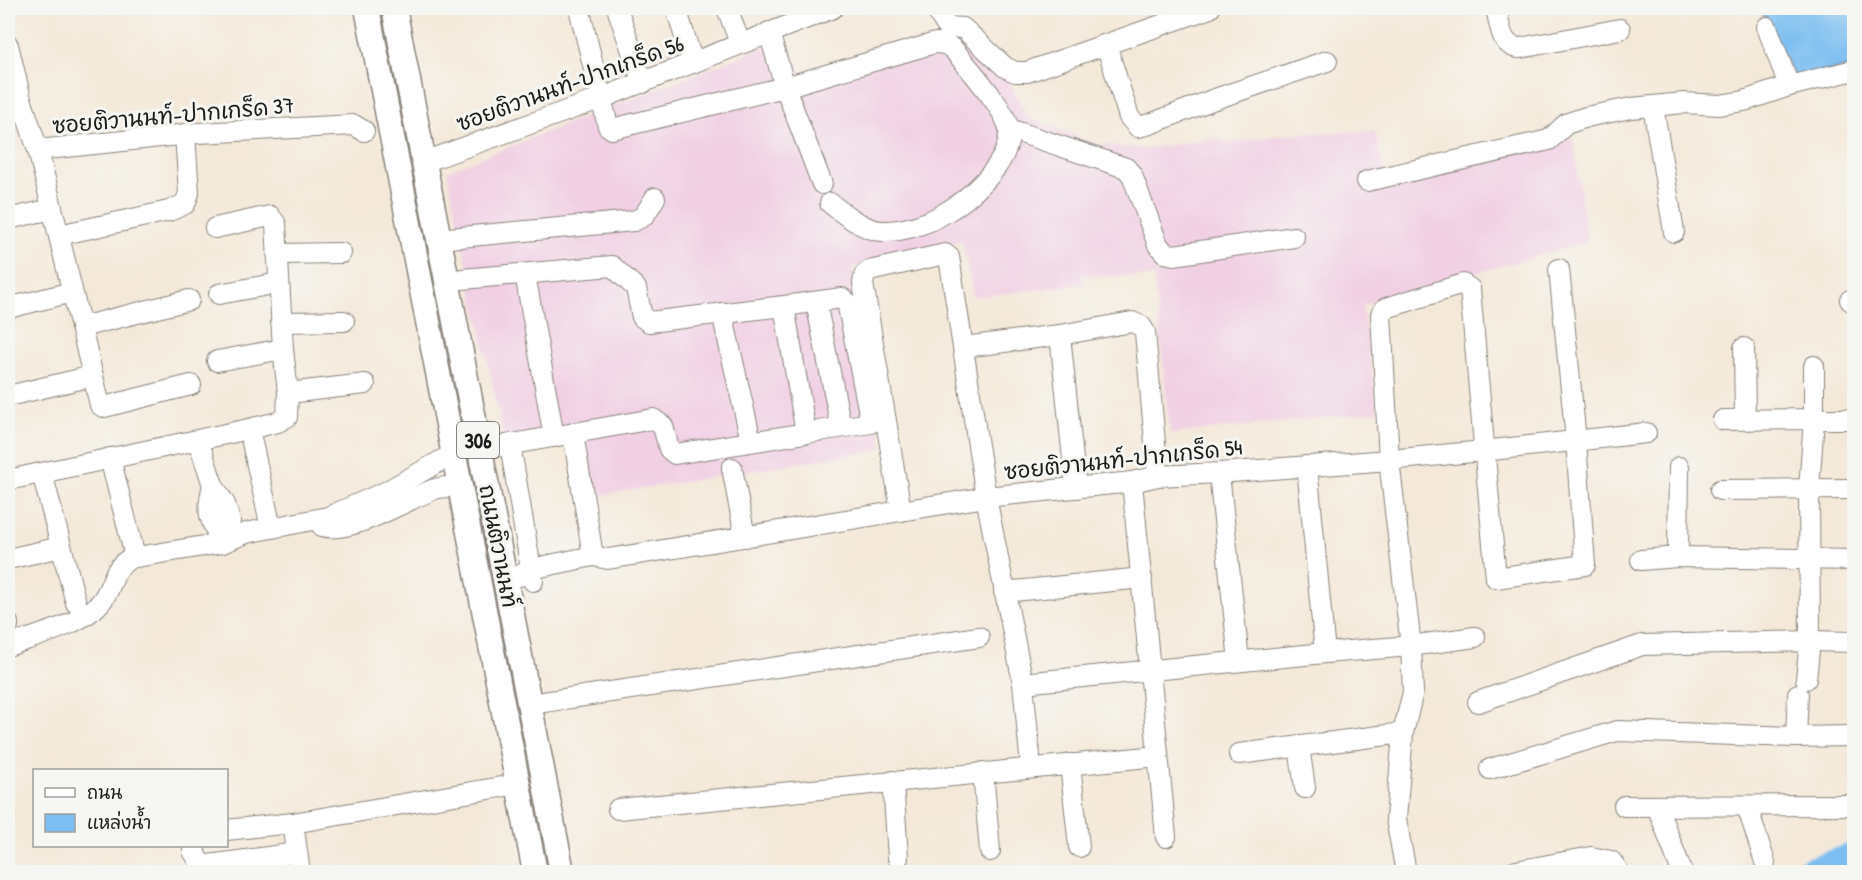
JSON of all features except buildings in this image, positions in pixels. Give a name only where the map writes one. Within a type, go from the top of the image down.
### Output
[{"type":"main road","name":"ถนนติวานนท์","points":[[368,8],[458,486],[535,873]]},
{"type":"main road","name":"ถนนติวานนท์","points":[[394,8],[479,450],[522,576],[530,704],[562,873]]},
{"type":"main road","points":[[518,784],[544,780]]},
{"type":"street","points":[[579,8],[608,126],[616,129],[785,87],[935,43],[945,44],[952,49],[997,105],[1009,129],[1008,146],[995,168],[970,196],[942,215],[905,229],[880,232],[859,223],[830,204]]},
{"type":"street","points":[[676,8],[693,63]]},
{"type":"street","points":[[727,8],[740,43]]},
{"type":"street","name":"ซอยติวานนท์-ปากเกร็ด 56","points":[[424,162],[643,83],[833,8]]},
{"type":"street","points":[[935,8],[947,27],[963,28],[1005,67],[1015,72],[1027,72],[1210,8]]},
{"type":"street","points":[[1496,8],[1503,38],[1513,48],[1620,29]]},
{"type":"street","points":[[618,11],[643,83]]},
{"type":"street","points":[[1767,27],[1789,86]]},
{"type":"street","points":[[769,32],[785,87],[822,184]]},
{"type":"street","points":[[1106,44],[1129,117],[1138,127],[1327,61]]},
{"type":"street","points":[[8,45],[14,101],[38,150],[100,405],[104,407],[191,385]]},
{"type":"street","points":[[1367,181],[1549,140],[1566,124],[1586,117],[1653,106],[1684,103],[1719,105],[1744,101],[1789,86],[1854,70]]},
{"type":"street","points":[[1653,106],[1674,232]]},
{"type":"street","name":"ซอยติวานนท์-ปากเกร็ด 37","points":[[38,150],[185,134],[354,125],[364,131],[390,128]]},
{"type":"street","points":[[1009,129],[1126,168],[1132,175],[1158,245],[1165,253],[1174,255],[1294,237]]},
{"type":"street","points":[[59,235],[169,211],[185,204],[189,193],[185,134]]},
{"type":"street","points":[[438,239],[634,221],[644,216],[655,198]]},
{"type":"street","points":[[8,219],[52,209]]},
{"type":"street","points":[[8,480],[249,429],[278,422],[287,417],[288,393],[281,322],[276,224],[270,216],[215,228]]},
{"type":"street","points":[[277,254],[341,253]]},
{"type":"street","points":[[900,511],[863,283],[866,274],[870,271],[942,254],[948,255],[986,497],[1023,683],[1031,767]]},
{"type":"street","points":[[447,282],[612,266],[636,288],[642,317],[649,322],[842,298],[848,304],[871,423],[675,453],[669,449],[663,426],[653,419],[479,450]]},
{"type":"street","points":[[1406,873],[1396,819],[1403,733],[1413,692],[1411,646],[1389,460],[1382,310],[1463,284],[1470,289],[1496,578],[1585,565],[1576,441],[1559,269]]},
{"type":"street","points":[[525,274],[564,435],[601,558]]},
{"type":"street","points":[[219,294],[279,283]]},
{"type":"street","points":[[8,308],[72,292]]},
{"type":"street","points":[[81,327],[189,300]]},
{"type":"street","points":[[816,302],[841,428]]},
{"type":"street","points":[[784,306],[806,433]]},
{"type":"street","points":[[722,313],[751,441]]},
{"type":"street","points":[[281,322],[344,321]]},
{"type":"street","points":[[964,347],[1059,335],[1132,322],[1141,326],[1144,332],[1158,476]]},
{"type":"street","points":[[1059,335],[1076,488]]},
{"type":"street","points":[[1744,348],[1745,419]]},
{"type":"street","points":[[218,361],[283,349]]},
{"type":"street","points":[[1796,737],[1810,641],[1809,489],[1814,419],[1814,366]]},
{"type":"street","points":[[8,396],[93,376]]},
{"type":"street","points":[[288,393],[365,384]]},
{"type":"street","points":[[1723,420],[1854,419]]},
{"type":"street","points":[[249,429],[271,528]]},
{"type":"street","name":"ซอยติวานนท์-ปากเกร็ด 54","points":[[522,576],[601,558],[986,497],[1132,482],[1158,476],[1483,452],[1646,433]]},
{"type":"street","points":[[198,440],[213,485],[225,504],[230,521],[222,543]]},
{"type":"street","points":[[510,444],[522,576]]},
{"type":"street","points":[[8,646],[60,627],[91,612],[103,601],[122,563],[131,558],[222,543],[246,533],[328,517],[356,506],[453,454]]},
{"type":"street","points":[[110,458],[133,548]]},
{"type":"street","points":[[1307,466],[1325,652]]},
{"type":"street","points":[[1678,557],[1679,466]]},
{"type":"street","points":[[732,468],[745,537]]},
{"type":"street","points":[[42,473],[76,603]]},
{"type":"street","points":[[1219,473],[1239,662]]},
{"type":"street","points":[[1132,482],[1166,837]]},
{"type":"street","points":[[305,521],[330,528],[340,526],[381,513],[437,489],[458,486]]},
{"type":"street","points":[[1720,490],[1854,489]]},
{"type":"street","points":[[8,560],[61,547]]},
{"type":"street","points":[[1641,560],[1678,557],[1854,560]]},
{"type":"street","points":[[1004,592],[1142,578]]},
{"type":"street","points":[[530,704],[979,637]]},
{"type":"street","points":[[1023,683],[1325,652],[1411,646],[1474,637]]},
{"type":"street","points":[[1478,702],[1642,645],[1854,642]]},
{"type":"street","points":[[1490,769],[1617,731],[1796,737],[1854,736]]},
{"type":"street","points":[[1239,754],[1403,733]]},
{"type":"street","points":[[1299,746],[1305,788]]},
{"type":"street","points":[[618,808],[1158,756]]},
{"type":"street","points":[[1070,764],[1079,847]]},
{"type":"street","points":[[983,772],[990,851]]},
{"type":"street","points":[[893,781],[898,858]]},
{"type":"street","points":[[228,830],[293,823],[518,784]]},
{"type":"street","points":[[1624,806],[1854,805]]},
{"type":"street","points":[[1657,806],[1682,873]]},
{"type":"street","points":[[1747,807],[1765,862]]},
{"type":"street","points":[[195,847],[193,851],[204,869],[299,863],[293,823]]},
{"type":"street","points":[[1511,873],[1591,857],[1611,861],[1619,873]]},
{"type":"shaded area","points":[[960,31],[1010,83],[1028,118],[1097,144],[1144,149],[1216,138],[1229,143],[1287,134],[1375,131],[1386,179],[1573,137],[1587,242],[1362,305],[1378,412],[1170,434],[1154,277],[1082,275],[1083,284],[974,297],[962,240],[852,268],[883,449],[591,497],[584,443],[507,453],[447,171],[784,39],[806,79]]},
{"type":"water","points":[[1780,8],[1854,8],[1854,67],[1794,78],[1763,14],[1764,11]]},
{"type":"waterway","points":[[1805,872],[1854,855]]}]
